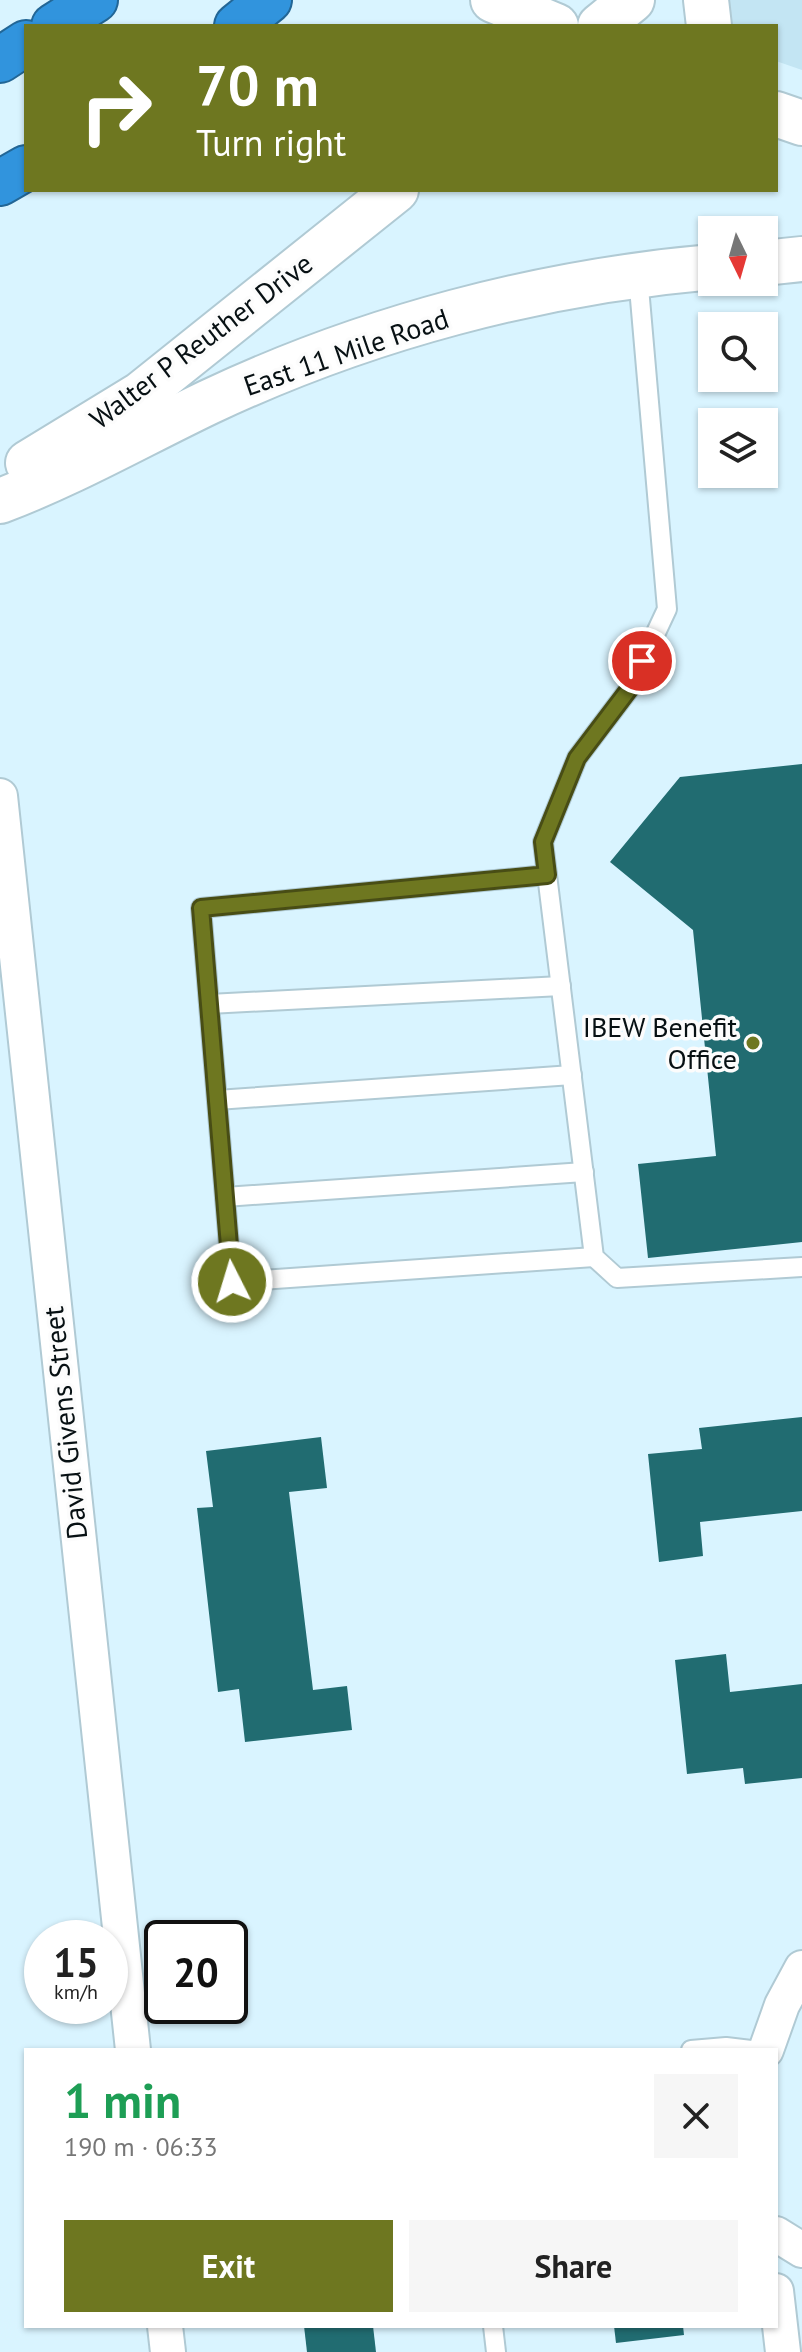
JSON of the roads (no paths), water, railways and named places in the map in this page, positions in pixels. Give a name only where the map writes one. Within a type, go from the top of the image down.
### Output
[{"type":"highway","points":[[57,24],[95,0]]},
{"type":"highway","points":[[239,24],[269,0]]},
{"type":"highway","points":[[0,60],[24,44]]},
{"type":"highway","points":[[0,183],[24,169]]},
{"type":"main road","points":[[471,0],[483,24]]},
{"type":"main road","points":[[493,0],[551,24]]},
{"type":"main road","points":[[602,24],[632,0]]},
{"type":"main road","points":[[706,0],[709,24]]},
{"type":"main road","points":[[778,115],[802,123]]},
{"type":"main road","name":"Walter P Reuther Drive","points":[[0,483],[141,394],[394,192]]},
{"type":"main road","points":[[778,262],[802,259]]},
{"type":"main road","name":"East 11 Mile Road","points":[[0,501],[55,480],[210,402],[352,344],[468,310],[577,283],[698,269]]},
{"type":"street","name":"David Givens Street","points":[[0,796],[133,2048]]},
{"type":"street","points":[[767,2048],[782,2005],[802,1968]]},
{"type":"street","points":[[778,2235],[802,2250]]},
{"type":"street","points":[[778,2308],[783,2352]]},
{"type":"street","points":[[165,2328],[168,2352]]},
{"type":"lane","points":[[638,276],[667,609],[630,688],[577,758],[543,842],[594,1257],[617,1278],[802,1267]]},
{"type":"lane","points":[[547,875],[201,908],[232,1282],[594,1257]]},
{"type":"lane","points":[[209,1004],[561,986]]},
{"type":"lane","points":[[217,1100],[572,1075]]},
{"type":"lane","points":[[225,1197],[584,1172]]},
{"type":"lane","points":[[714,2048],[734,2048]]},
{"type":"lane","points":[[493,2328],[496,2352]]},
{"type":"place","name":"IBEW Benefit Office","points":[[753,1043]]}]
